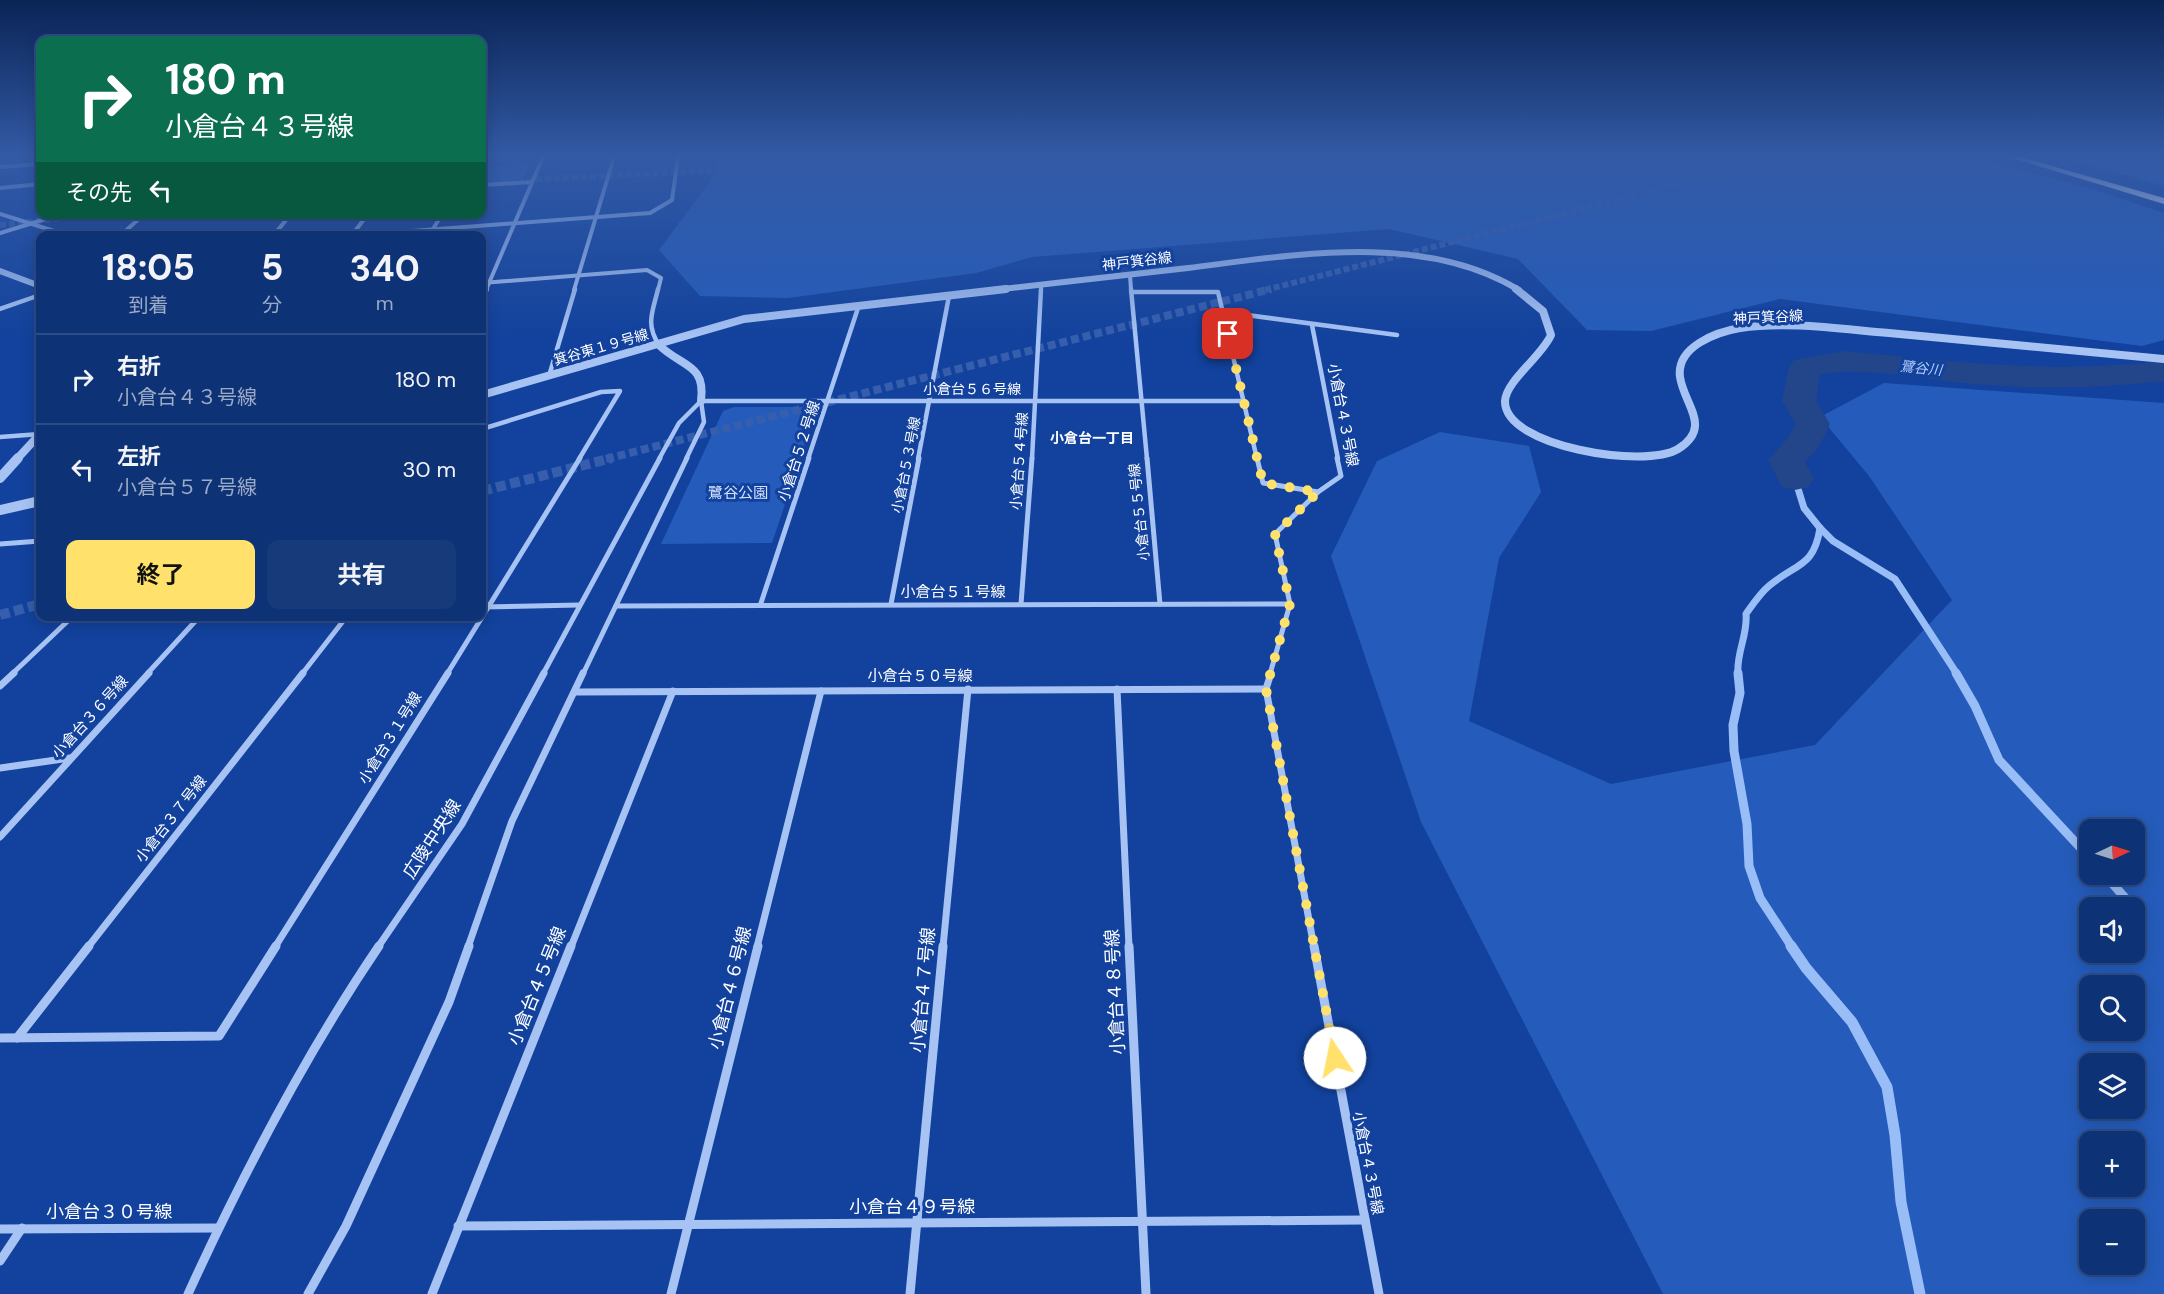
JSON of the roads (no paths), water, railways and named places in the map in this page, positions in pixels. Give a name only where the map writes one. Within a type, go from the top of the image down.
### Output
[{"type":"street","points":[[10,217],[54,231]]},
{"type":"street","points":[[486,290],[517,217]]},
{"type":"street","points":[[417,231],[608,217]]},
{"type":"street","points":[[549,376],[596,218]]},
{"type":"street","points":[[0,233],[46,219]]},
{"type":"street","points":[[125,231],[139,219]]},
{"type":"street","points":[[277,231],[287,219]]},
{"type":"street","points":[[355,231],[364,219]]},
{"type":"street","points":[[433,230],[438,219]]},
{"type":"street","name":"神戸箕谷線","points":[[659,345],[730,321],[859,305],[1272,258],[1348,253],[1410,256],[1485,274],[1528,296],[1542,310],[1550,324],[1549,343],[1508,388],[1505,405],[1511,418],[1532,433],[1556,445],[1613,456],[1657,455],[1684,445],[1692,438],[1695,429],[1694,419],[1680,377],[1680,367],[1686,355],[1703,340],[1739,328],[1815,327],[2164,359]]},
{"type":"street","name":"箕谷東１９号線","points":[[486,282],[636,269],[659,274],[661,278],[650,325],[651,333],[659,345],[486,394]]},
{"type":"street","points":[[0,272],[36,285]]},
{"type":"street","name":"小倉台５５号線","points":[[1130,275],[1160,604]]},
{"type":"street","name":"小倉台５４号線","points":[[1021,604],[1036,401],[1041,285]]},
{"type":"street","points":[[1131,292],[1218,292],[1263,483],[1318,492]]},
{"type":"street","points":[[0,309],[36,296]]},
{"type":"street","name":"小倉台５３号線","points":[[891,604],[949,296]]},
{"type":"street","name":"小倉台５２号線","points":[[761,603],[859,305]]},
{"type":"street","points":[[1224,312],[1397,335]]},
{"type":"street","name":"小倉台４３号線","points":[[1312,325],[1341,476],[1318,492],[1275,534],[1290,604],[1266,689],[1379,1294]]},
{"type":"street","points":[[308,1294],[346,1226],[449,1002],[512,821],[704,422],[701,401],[705,384],[701,377],[671,358],[659,345]]},
{"type":"street","name":"小倉台３１号線","points":[[486,429],[601,392],[620,391],[486,605]]},
{"type":"street","name":"小倉台５６号線","points":[[701,401],[1242,401]]},
{"type":"street","name":"広陵中央線","points":[[188,1294],[218,1228],[335,1011],[462,824],[679,423],[701,401]]},
{"type":"street","points":[[0,437],[36,434]]},
{"type":"street","points":[[0,477],[36,438]]},
{"type":"street","points":[[0,510],[36,502]]},
{"type":"street","points":[[0,544],[36,541]]},
{"type":"street","name":"小倉台５１号線","points":[[616,606],[761,603],[1290,604]]},
{"type":"street","points":[[486,607],[579,605]]},
{"type":"street","points":[[0,686],[68,621]]},
{"type":"street","name":"小倉台３６号線","points":[[0,837],[195,621]]},
{"type":"street","name":"小倉台３７号線","points":[[17,1038],[343,621]]},
{"type":"street","name":"小倉台３１号線","points":[[0,1038],[219,1036],[476,621]]},
{"type":"street","name":"小倉台４７号線","points":[[910,1294],[968,689]]},
{"type":"street","name":"小倉台４８号線","points":[[1118,689],[1146,1294]]},
{"type":"street","name":"小倉台５０号線","points":[[575,692],[1266,689]]},
{"type":"street","name":"小倉台４５号線","points":[[432,1294],[673,691]]},
{"type":"street","name":"小倉台４６号線","points":[[671,1294],[821,691]]},
{"type":"street","points":[[0,768],[70,758]]},
{"type":"street","name":"小倉台４９号線","points":[[458,1226],[1365,1220]]},
{"type":"street","name":"小倉台３０号線","points":[[0,1228],[218,1228]]},
{"type":"street","points":[[0,1261],[22,1228]]},
{"type":"waterway","name":"鷺谷川","points":[[1795,479],[1786,460],[1802,445],[1813,424],[1799,401],[1805,367],[1845,361],[1986,375],[2114,377],[2164,371]]},
{"type":"waterway","points":[[1795,479],[1804,508],[1820,528]]},
{"type":"waterway","points":[[1738,673],[1746,614],[1766,588],[1809,557],[1817,541],[1820,528]]},
{"type":"waterway","points":[[1820,528],[1833,541],[1895,579],[1957,674]]},
{"type":"waterway","points":[[1738,673],[1740,693],[1733,725],[1734,751],[1747,824],[1749,866],[1760,898],[1792,947]]},
{"type":"waterway","points":[[1956,673],[1975,706],[1999,760],[2079,846]]},
{"type":"waterway","points":[[2114,885],[2124,897]]},
{"type":"waterway","points":[[1791,946],[1806,968],[1852,1022],[1887,1087],[1895,1135],[1901,1202],[1920,1294]]},
{"type":"tunnel","points":[[1265,290],[1549,217]]},
{"type":"tunnel","points":[[0,225],[55,219]]},
{"type":"tunnel","points":[[606,459],[1271,289]]},
{"type":"tunnel","points":[[486,490],[612,458]]},
{"type":"tunnel","points":[[0,615],[36,605]]},
{"type":"district","name":"小倉台一丁目","points":[[1092,438]]},
{"type":"park label","name":"鷺谷公園","points":[[738,493]]}]
